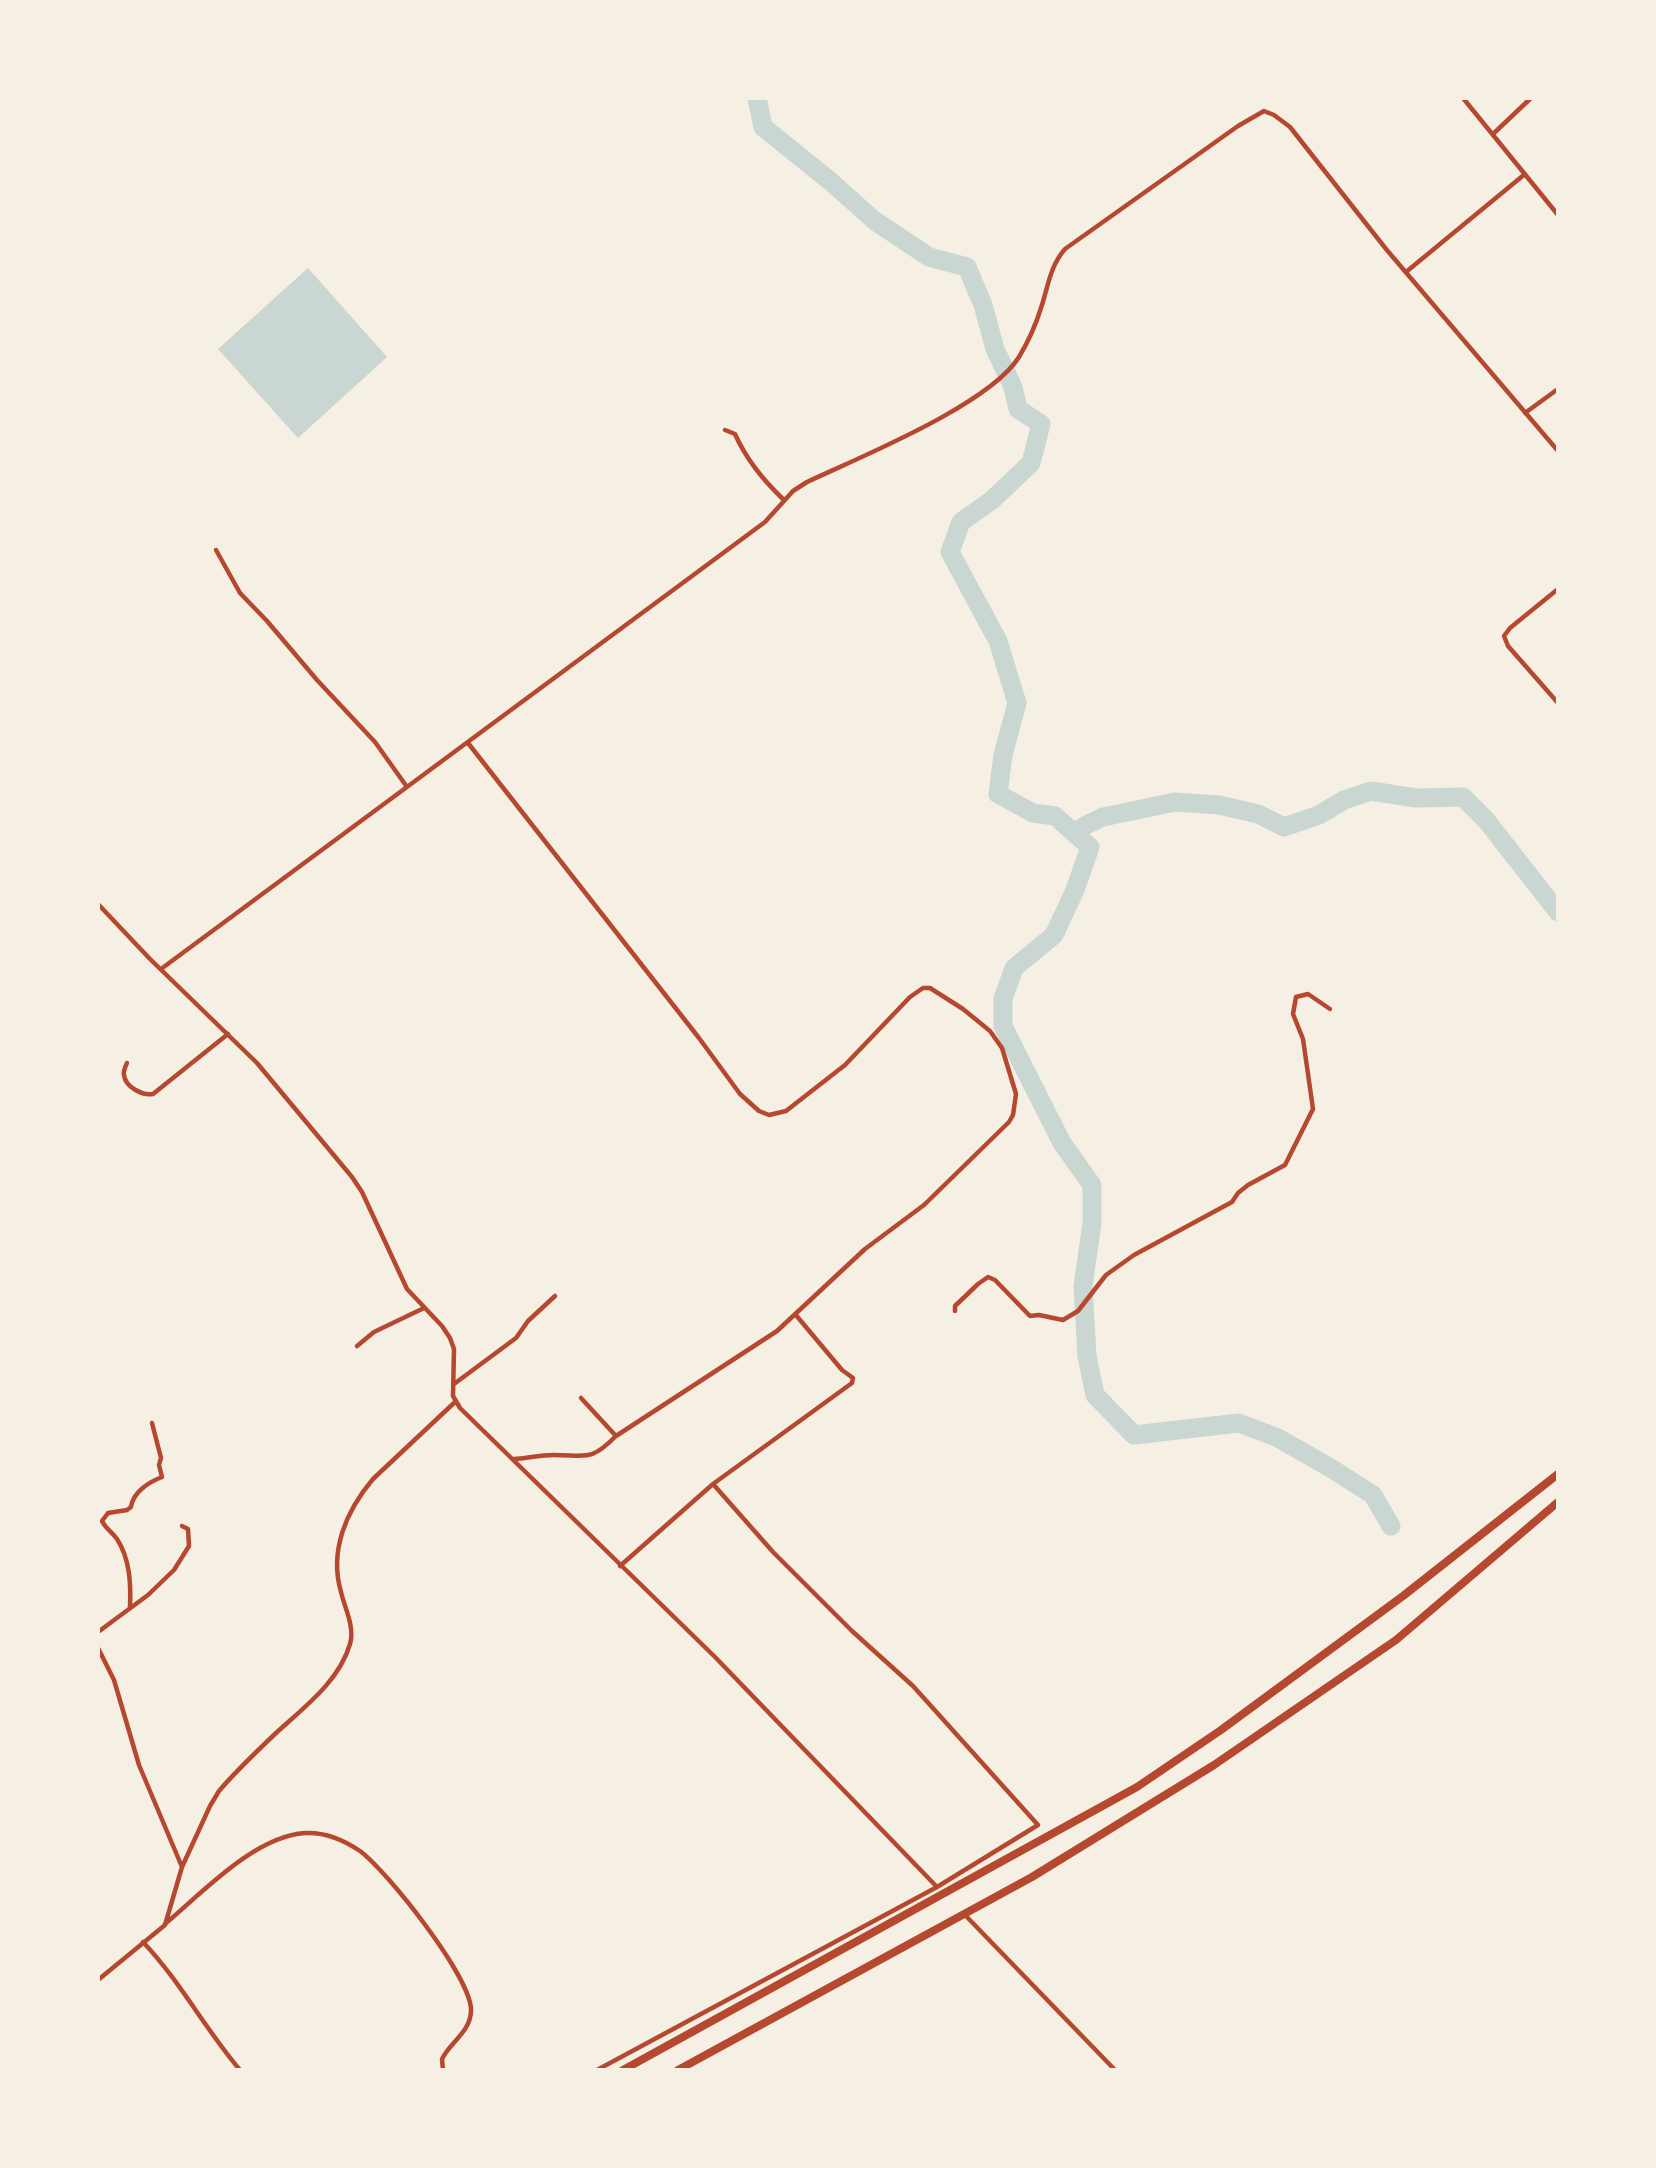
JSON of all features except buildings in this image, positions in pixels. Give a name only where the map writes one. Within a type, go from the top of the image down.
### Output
[{"type":"highway","points":[[623,2070],[1137,1787],[1221,1730],[1403,1597],[1558,1474]]},
{"type":"highway","points":[[678,2070],[1032,1877],[1202,1772],[1396,1640],[1558,1502]]},
{"type":"street","points":[[1463,98],[1558,215]]},
{"type":"street","points":[[1493,134],[1531,98]]},
{"type":"street","points":[[161,969],[765,522],[784,500],[807,482],[969,400],[1000,377],[1013,366],[1024,348],[1041,310],[1055,263],[1065,249],[1238,126],[1264,111],[1281,120],[1298,135],[1406,272],[1558,451]]},
{"type":"street","points":[[1406,272],[1525,174]]},
{"type":"street","points":[[1525,413],[1558,390]]},
{"type":"street","points":[[725,430],[736,434],[740,445],[767,485],[784,500]]},
{"type":"street","points":[[216,550],[240,593],[375,742],[407,788]]},
{"type":"street","points":[[1558,589],[1504,636],[1508,646],[1558,704]]},
{"type":"street","points":[[468,743],[740,1094],[759,1111],[769,1115],[786,1111],[845,1065],[910,997],[923,988],[930,988],[963,1009],[990,1031],[1002,1048],[1016,1094],[1013,1115],[1009,1122],[924,1205],[864,1249],[777,1331],[616,1436],[594,1454],[584,1457],[554,1455],[514,1459]]},
{"type":"street","points":[[98,904],[266,1073],[352,1177],[362,1192],[407,1289],[450,1338],[454,1349],[455,1402],[715,1657],[937,1887]]},
{"type":"street","points":[[956,1311],[955,1306],[988,1278],[995,1280],[1030,1316],[1063,1320],[1078,1311],[1106,1275],[1134,1255],[1232,1202],[1248,1185],[1285,1165],[1313,1109],[1303,1039],[1293,1014],[1296,997],[1308,995],[1330,1009]]},
{"type":"street","points":[[127,1063],[124,1077],[127,1082],[141,1093],[153,1094],[228,1034]]},
{"type":"street","points":[[453,1385],[509,1344],[544,1304],[555,1296]]},
{"type":"street","points":[[357,1346],[374,1332],[424,1308]]},
{"type":"street","points":[[620,1566],[713,1484],[844,1390],[853,1380],[795,1314]]},
{"type":"street","points":[[581,1398],[616,1436]]},
{"type":"street","points":[[165,1925],[182,1867],[219,1791],[318,1695],[330,1680],[349,1646],[351,1625],[339,1588],[337,1548],[343,1528],[357,1500],[383,1468],[455,1402]]},
{"type":"street","points":[[130,1607],[131,1588],[126,1561],[116,1537],[105,1528],[102,1521],[108,1513],[131,1507],[132,1499],[138,1492],[162,1476],[159,1465],[161,1458],[152,1423]]},
{"type":"street","points":[[597,2070],[937,1887],[1038,1825],[913,1686],[852,1632],[713,1484]]},
{"type":"street","points":[[98,1632],[148,1595],[174,1570],[189,1546],[188,1529],[182,1526]]},
{"type":"street","points":[[98,1648],[114,1680],[139,1765],[182,1867]]},
{"type":"street","points":[[98,1980],[246,1857],[270,1842],[288,1835],[307,1832],[327,1835],[358,1850],[384,1872],[428,1929],[463,1983],[471,2006],[469,2024],[442,2059],[443,2070]]},
{"type":"street","points":[[964,1914],[1115,2070]]},
{"type":"street","points":[[143,1942],[240,2070]]},
{"type":"shaded area","points":[[308,268],[387,357],[298,438],[218,349]]},
{"type":"waterway","points":[[757,98],[763,127],[875,221],[929,257],[967,267],[983,305],[995,349],[1013,387],[1018,409],[1041,424],[1031,463],[992,500],[961,522],[950,552],[998,641],[1017,703],[1003,755],[998,794],[1033,813],[1055,816],[1090,847],[1075,890],[1054,935],[1014,968],[1003,999],[1003,1026],[1062,1143],[1092,1185],[1092,1223],[1083,1286],[1087,1356],[1095,1395],[1134,1435],[1239,1423],[1278,1438],[1373,1495],[1391,1526]]},
{"type":"waterway","points":[[1075,833],[1103,817],[1175,802],[1219,805],[1258,814],[1284,827],[1319,815],[1344,800],[1371,791],[1416,798],[1463,797],[1486,820],[1558,912]]}]
